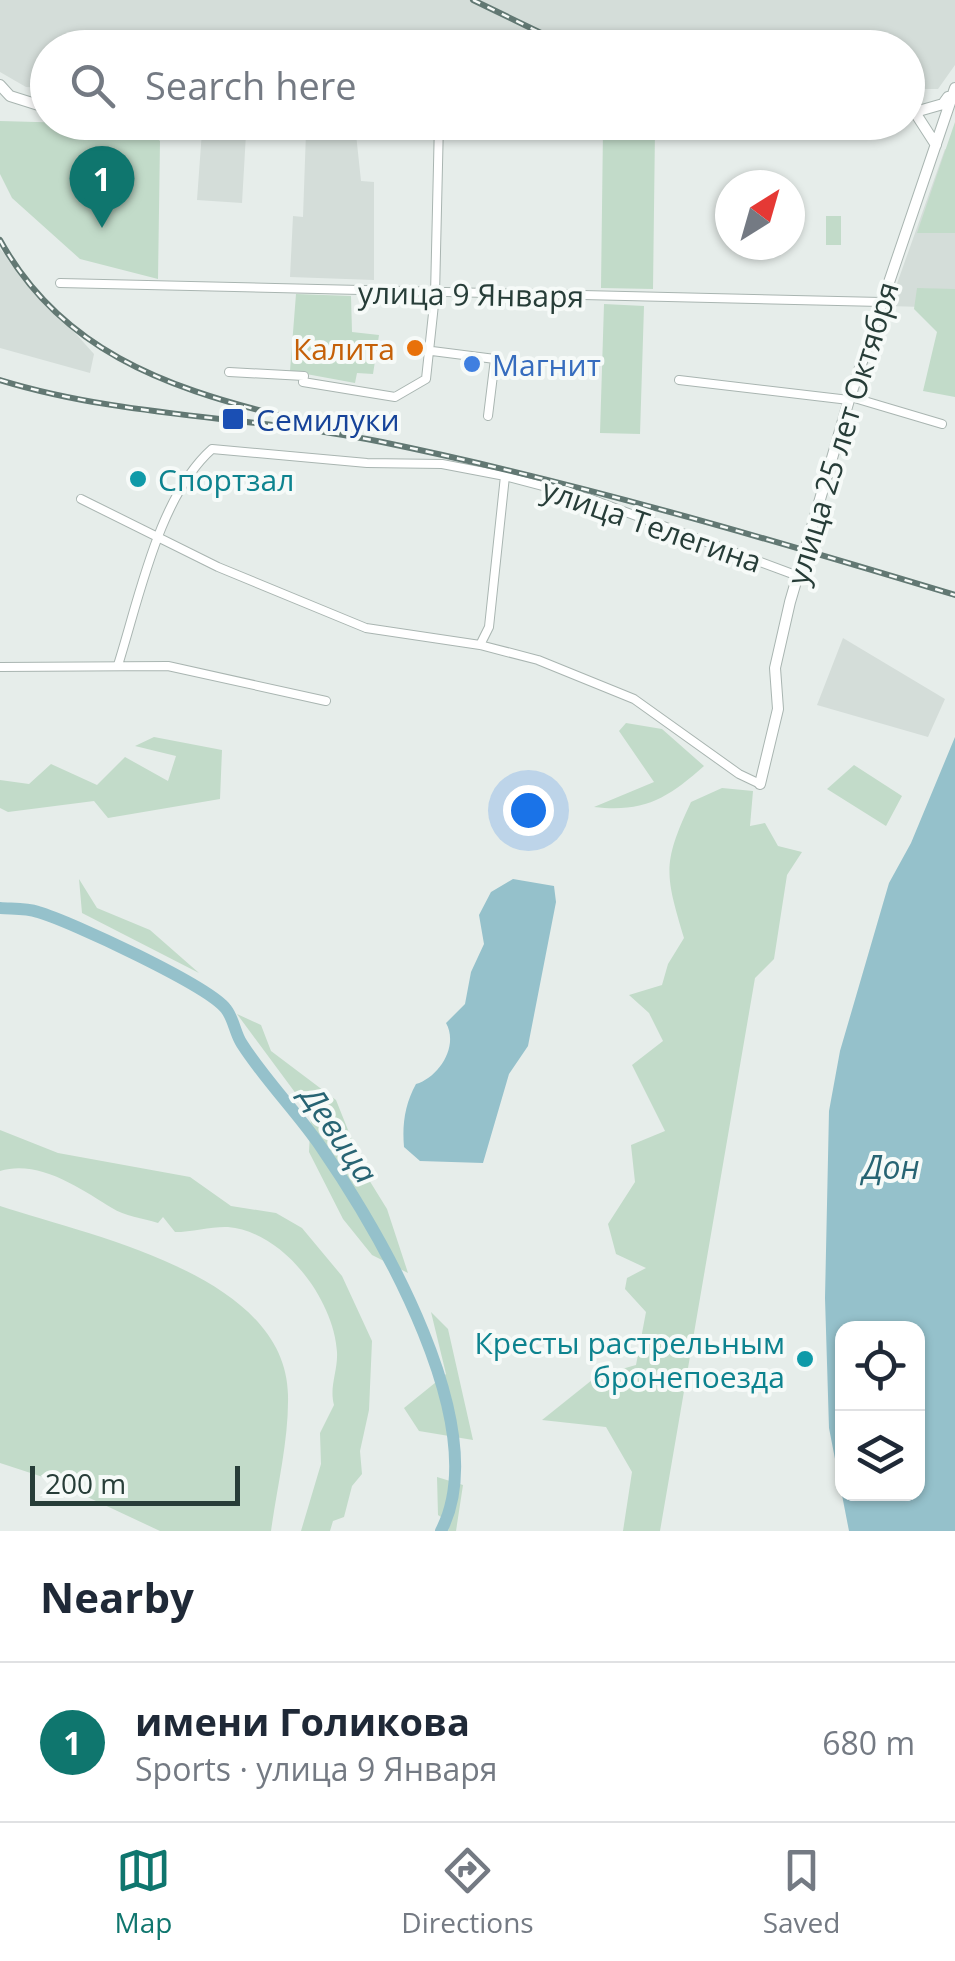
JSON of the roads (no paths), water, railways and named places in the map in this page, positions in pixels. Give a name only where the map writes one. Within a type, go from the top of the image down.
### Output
[{"type":"street","points":[[0,86],[10,96],[30,102]]},
{"type":"street","points":[[925,110],[944,104],[955,88]]},
{"type":"street","name":"улица 25 лет Октября","points":[[760,784],[778,709],[775,668],[798,576],[881,302],[955,88]]},
{"type":"street","points":[[925,131],[936,145]]},
{"type":"street","points":[[229,372],[304,376],[303,382],[395,398],[426,379],[436,295],[439,140]]},
{"type":"street","name":"улица 9 Января","points":[[60,283],[436,295],[881,302]]},
{"type":"street","points":[[432,351],[494,359],[488,416]]},
{"type":"street","points":[[679,380],[850,399],[942,424]]},
{"type":"street","name":"улица Телегина","points":[[158,539],[196,464],[212,449],[367,463],[442,464],[505,476],[588,498],[798,576]]},
{"type":"street","name":"улица Телегина","points":[[480,645],[489,627],[505,476]]},
{"type":"street","points":[[80,499],[158,539],[366,628],[480,645],[538,660],[634,698],[760,784]]},
{"type":"street","points":[[118,665],[158,539]]},
{"type":"street","points":[[0,667],[118,665],[200,672],[326,701]]},
{"type":"water","name":"Дон","points":[[955,737],[955,1531],[849,1531],[843,1501],[925,1501],[925,1321],[835,1321],[835,1459],[829,1428],[825,1298],[829,1111],[840,1051],[889,883],[911,843]]},
{"type":"water","points":[[513,879],[554,886],[556,902],[528,1046],[509,1074],[483,1163],[420,1161],[404,1147],[409,1099],[416,1084],[439,1068],[448,1051],[446,1023],[465,1004],[471,972],[484,944],[479,915],[491,892]]},
{"type":"waterway","name":"Девица","points":[[0,908],[33,911],[78,928],[194,985],[226,1009],[251,1057],[345,1184],[399,1279],[423,1332],[442,1386],[453,1439],[454,1488],[441,1531]]},
{"type":"railway","points":[[473,0],[535,30]]},
{"type":"railway","points":[[0,240],[24,278],[84,336],[156,376],[278,415]]},
{"type":"railway","points":[[0,380],[94,402],[334,433],[455,458],[670,512],[955,595]]},
{"type":"place","name":"имени Голикова","points":[[102,228]]},
{"type":"place","name":"Калита","points":[[415,348]]},
{"type":"place","name":"Магнит","points":[[472,364]]},
{"type":"place","name":"Семилуки","points":[[233,419]]},
{"type":"place","name":"Спортзал","points":[[138,479]]},
{"type":"place","name":"Кресты растрельным бронепоезда","points":[[805,1359]]}]
